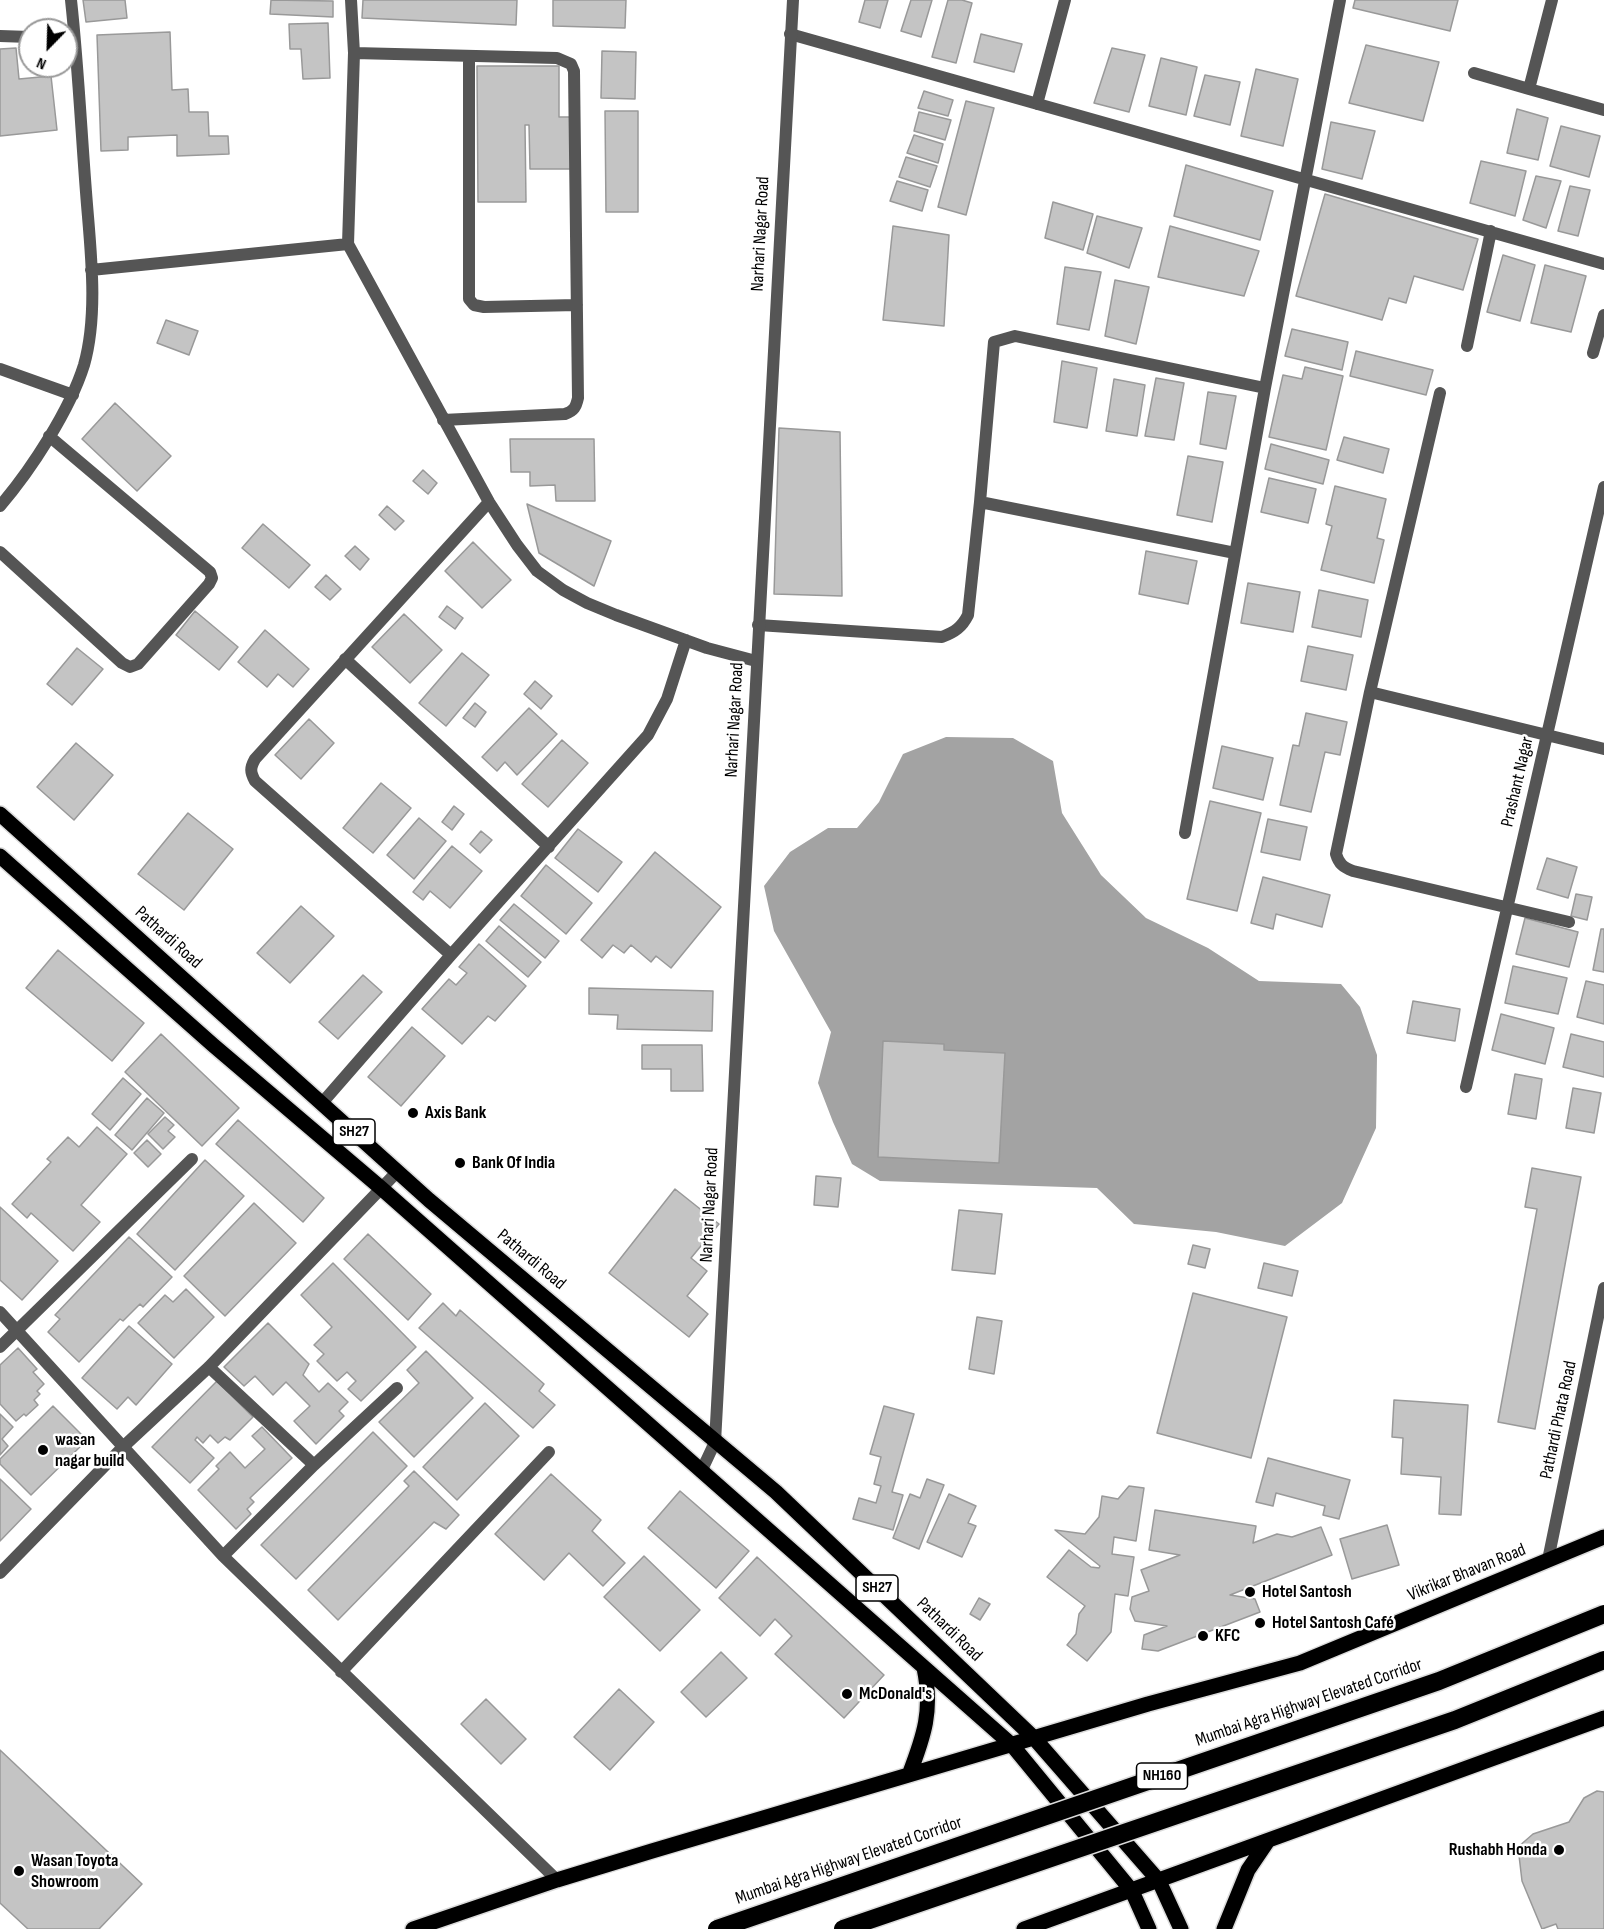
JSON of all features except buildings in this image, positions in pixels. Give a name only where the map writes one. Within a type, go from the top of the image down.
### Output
[{"type":"highway","name":"Mumbai Agra Highway Elevated Corridor","points":[[717,1929],[1439,1681],[1604,1614]]},
{"type":"highway","name":"NH160","points":[[843,1929],[1455,1720],[1604,1660]]},
{"type":"main road","name":"Pathardi Road","points":[[0,814],[397,1172],[776,1492],[1034,1738]]},
{"type":"main road","points":[[0,856],[213,1045],[381,1188],[1012,1745],[1131,1891],[1149,1929]]},
{"type":"main road","name":"Vikrikar Bhavan Road","points":[[413,1929],[557,1880],[1148,1704],[1300,1663],[1604,1537]]},
{"type":"main road","points":[[909,1775],[927,1717],[929,1701],[924,1668]]},
{"type":"main road","points":[[1024,1929],[1604,1718]]},
{"type":"main road","name":"SH27","points":[[1034,1738],[1159,1881],[1181,1929]]},
{"type":"main road","points":[[1224,1929],[1248,1870],[1267,1842]]},
{"type":"street","points":[[71,0],[71,18]]},
{"type":"street","points":[[351,0],[354,53],[348,244],[489,502],[537,571],[563,590],[616,615],[756,662]]},
{"type":"street","name":"Narhari Nagar Road","points":[[715,1442],[792,0]]},
{"type":"street","points":[[1037,104],[1065,0]]},
{"type":"street","points":[[1185,833],[1265,388],[1340,0]]},
{"type":"street","points":[[1529,89],[1552,0]]},
{"type":"street","points":[[790,34],[1604,264]]},
{"type":"street","points":[[0,36],[18,37]]},
{"type":"street","points":[[354,53],[557,58],[571,64],[574,71],[578,398],[576,407],[565,414],[443,420]]},
{"type":"street","points":[[469,56],[469,299],[474,305],[484,307],[577,305]]},
{"type":"street","points":[[1474,73],[1604,110]]},
{"type":"street","points":[[0,506],[26,472],[49,436],[73,394],[84,364],[88,340],[91,270],[74,78]]},
{"type":"street","points":[[1467,346],[1491,231]]},
{"type":"street","points":[[91,270],[348,244]]},
{"type":"street","points":[[1593,352],[1604,315]]},
{"type":"street","points":[[758,625],[942,637],[962,626],[968,615],[994,342],[1014,336],[1265,388]]},
{"type":"street","points":[[0,369],[73,394]]},
{"type":"street","points":[[1440,393],[1370,692],[1336,854],[1338,862],[1353,871],[1569,922]]},
{"type":"street","points":[[0,552],[122,663],[130,667],[138,664],[212,578],[210,572],[49,436]]},
{"type":"street","name":"Prashant Nagar","points":[[1466,1087],[1604,486]]},
{"type":"street","points":[[451,955],[255,781],[250,766],[489,502]]},
{"type":"street","points":[[980,502],[1236,553]]},
{"type":"street","points":[[322,1103],[648,735],[667,699],[686,640]]},
{"type":"street","points":[[345,659],[549,847]]},
{"type":"street","points":[[1370,692],[1604,749]]},
{"type":"street","points":[[0,1347],[192,1159]]},
{"type":"street","points":[[0,1573],[124,1446],[209,1367],[397,1172]]},
{"type":"street","name":"Pathardi Phata Road","points":[[1548,1560],[1604,1288]]},
{"type":"street","points":[[0,1312],[223,1556],[557,1880]]},
{"type":"street","points":[[209,1367],[314,1465]]},
{"type":"street","points":[[223,1556],[314,1465],[397,1388]]},
{"type":"street","points":[[701,1472],[715,1442]]},
{"type":"street","points":[[341,1672],[549,1452]]},
{"type":"shaded area","points":[[946,737],[1013,738],[1053,761],[1062,813],[1101,875],[1146,918],[1208,948],[1259,981],[1341,984],[1360,1007],[1377,1055],[1376,1128],[1342,1203],[1285,1246],[1216,1232],[1134,1224],[1097,1188],[880,1181],[852,1164],[818,1083],[831,1032],[774,931],[764,886],[790,852],[828,828],[857,828],[879,802],[903,754]]},
{"type":"place","name":"Axis Bank","points":[[413,1113]]},
{"type":"place","name":"Bank Of India","points":[[460,1163]]},
{"type":"place","name":"wasan nagar build","points":[[43,1450]]},
{"type":"place","name":"Hotel Santosh","points":[[1250,1592]]},
{"type":"place","name":"Hotel Santosh Café","points":[[1260,1623]]},
{"type":"place","name":"KFC","points":[[1203,1636]]},
{"type":"place","name":"McDonald's","points":[[847,1694]]},
{"type":"place","name":"Rushabh Honda","points":[[1559,1850]]},
{"type":"place","name":"Wasan Toyota Showroom","points":[[19,1871]]}]
